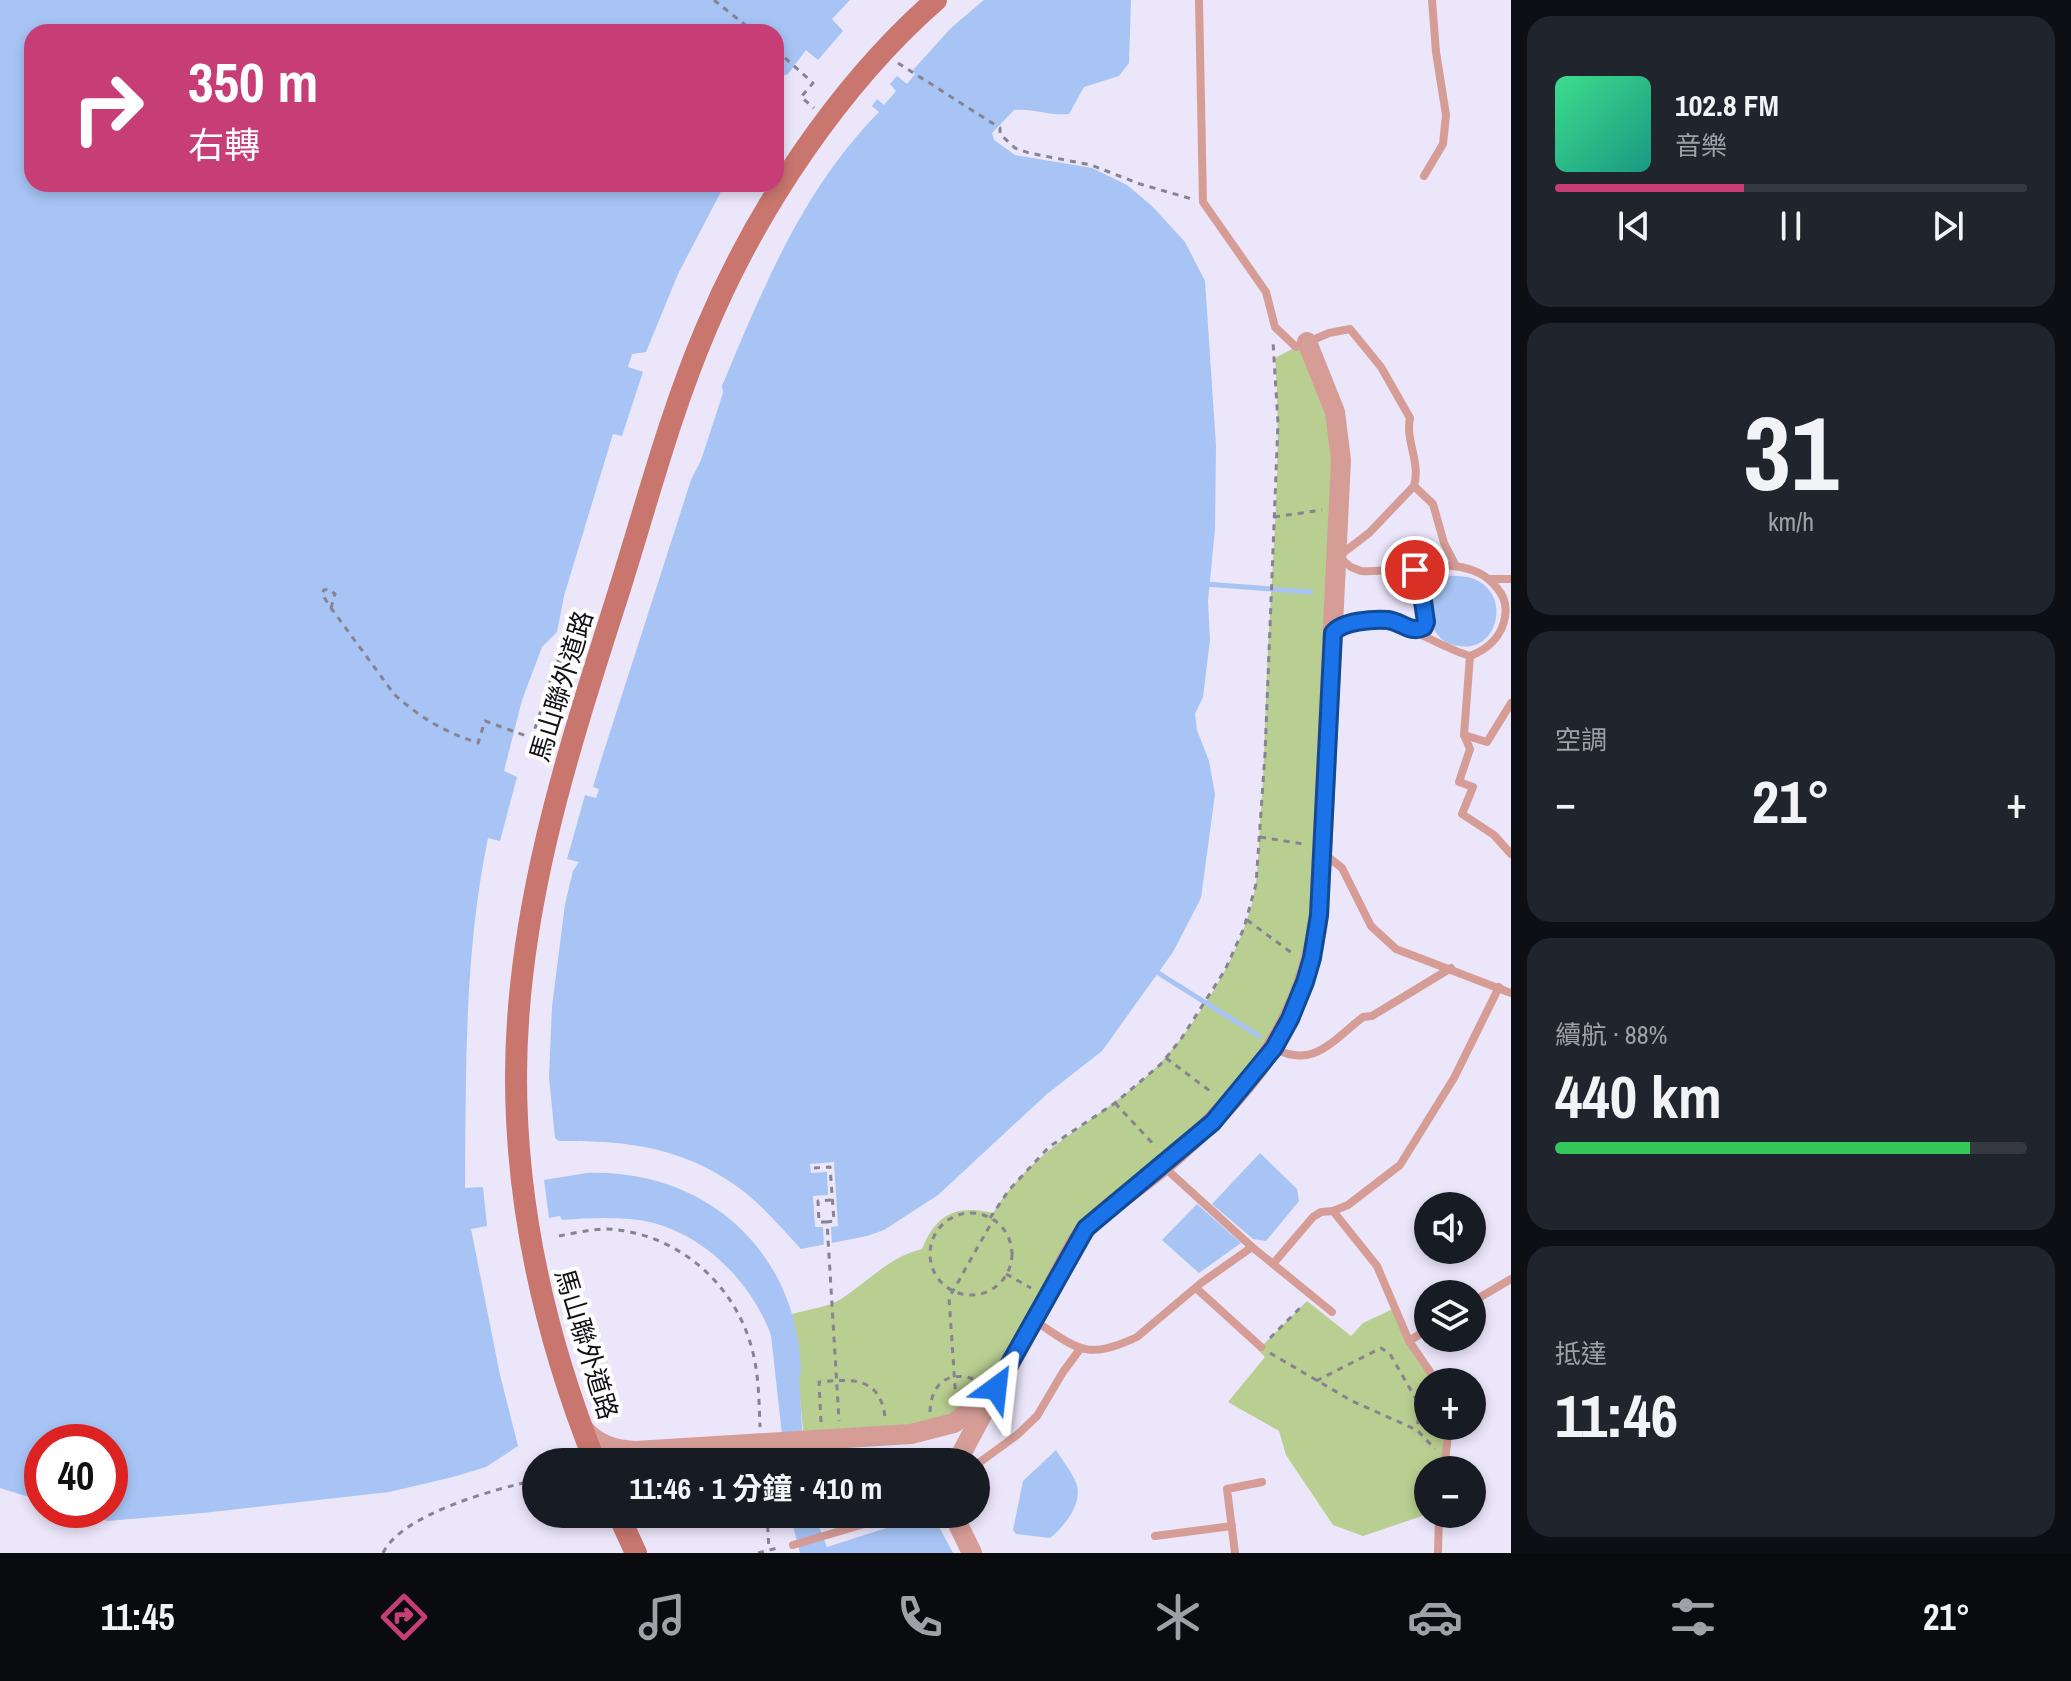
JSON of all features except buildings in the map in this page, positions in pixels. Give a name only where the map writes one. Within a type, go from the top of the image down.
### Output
[{"type":"main road","name":"馬山聯外道路","points":[[784,184],[828,119],[897,37],[936,0]]},
{"type":"main road","name":"馬山聯外道路","points":[[592,1448],[565,1382],[528,1230],[519,1153],[516,1080],[525,939],[542,850],[601,649],[696,353],[721,296],[778,192]]},
{"type":"main road","points":[[624,1528],[636,1553]]},
{"type":"street","points":[[684,1448],[814,1435],[911,1434],[942,1427],[967,1415],[991,1386],[1034,1320],[1086,1228],[1162,1159],[1227,1107],[1274,1048],[1298,1001],[1312,958],[1319,915],[1317,849],[1338,552],[1340,435],[1335,412],[1307,342]]},
{"type":"street","points":[[963,1448],[991,1386]]},
{"type":"street","points":[[582,1427],[598,1443],[609,1448]]},
{"type":"street","points":[[960,1528],[972,1553]]},
{"type":"lane","points":[[1199,0],[1203,202],[1266,292],[1275,327],[1296,347],[1342,329],[1350,329],[1381,367],[1406,408],[1416,468],[1414,486],[1369,533],[1338,552],[1343,562],[1361,571],[1456,566],[1490,579],[1511,579]]},
{"type":"lane","points":[[1424,176],[1443,144],[1446,115],[1432,0]]},
{"type":"lane","points":[[1414,486],[1433,504],[1444,543],[1456,566]]},
{"type":"lane","points":[[1410,568],[1418,573],[1426,622],[1420,630],[1413,630]]},
{"type":"lane","points":[[1333,633],[1337,628],[1352,623],[1387,620],[1445,648],[1470,656],[1489,645],[1503,627],[1506,610],[1503,595],[1490,579]]},
{"type":"lane","points":[[1470,656],[1464,735],[1470,749],[1459,782],[1473,787],[1462,814],[1494,835],[1511,854]]},
{"type":"lane","points":[[1464,735],[1487,742],[1511,703]]},
{"type":"lane","points":[[1317,849],[1342,868],[1366,919],[1387,942],[1406,955],[1451,968],[1511,993]]},
{"type":"lane","points":[[1274,1048],[1295,1057],[1313,1054],[1363,1017],[1372,1016],[1451,968]]},
{"type":"lane","points":[[1273,1264],[1313,1217],[1348,1205],[1400,1165],[1454,1078],[1499,987]]},
{"type":"lane","points":[[1162,1159],[1252,1247],[1332,1312]]},
{"type":"lane","points":[[1333,1211],[1377,1266],[1409,1341],[1427,1368]]},
{"type":"lane","points":[[1034,1320],[1080,1349],[1098,1351],[1137,1337],[1252,1247]]},
{"type":"lane","points":[[1486,1294],[1511,1279]]},
{"type":"lane","points":[[1196,1288],[1261,1347]]},
{"type":"lane","points":[[1409,1341],[1414,1338]]},
{"type":"lane","points":[[990,1455],[1037,1416],[1080,1349]]},
{"type":"lane","points":[[1235,1553],[1227,1489],[1262,1482]]},
{"type":"lane","points":[[1155,1536],[1232,1526]]},
{"type":"lane","points":[[793,1545],[851,1528]]},
{"type":"lane","points":[[1436,1528],[1438,1553]]},
{"type":"path","points":[[714,0],[744,24]]},
{"type":"path","points":[[784,57],[813,83],[801,97],[821,114]]},
{"type":"path","points":[[895,61],[1000,128],[1000,134],[1015,148],[1048,158],[1091,165],[1140,184],[1203,202]]},
{"type":"path","points":[[956,1408],[949,1298],[1009,1190],[1049,1147],[1115,1103],[1166,1058],[1217,984],[1247,920],[1256,884],[1260,837],[1278,395],[1275,358]]},
{"type":"path","points":[[1274,517],[1327,510],[1327,505]]},
{"type":"path","points":[[527,736],[485,722],[478,743],[450,733],[420,717],[394,695],[332,608],[400,700],[433,725],[478,743],[485,721],[532,738],[557,660],[585,670]]},
{"type":"path","points":[[1260,837],[1317,849]]},
{"type":"path","points":[[1247,920],[1300,959]]},
{"type":"path","points":[[1166,1058],[1218,1097]]},
{"type":"path","points":[[1115,1103],[1162,1159]]},
{"type":"path","points":[[814,1168],[830,1167],[834,1221],[819,1222],[818,1201],[832,1200]]},
{"type":"path","points":[[973,1212],[992,1219],[1006,1233],[1011,1246],[1012,1259],[1006,1274],[989,1291],[976,1294],[954,1291],[939,1280],[932,1268],[929,1255],[937,1229],[959,1214],[973,1212]]},
{"type":"path","points":[[827,1222],[839,1429]]},
{"type":"path","points":[[559,1236],[605,1229],[642,1235],[671,1246],[704,1268],[726,1296],[749,1338],[769,1438]]},
{"type":"path","points":[[1006,1274],[1038,1291]]},
{"type":"path","points":[[1307,1301],[1261,1347],[1316,1381],[1376,1413],[1414,1429]]},
{"type":"path","points":[[1316,1381],[1381,1348],[1390,1354],[1414,1396]]},
{"type":"path","points":[[931,1420],[930,1404],[936,1389],[954,1376],[963,1375],[991,1386]]},
{"type":"path","points":[[814,1435],[819,1382],[859,1381],[874,1390],[883,1403],[886,1426]]},
{"type":"path","points":[[383,1553],[389,1541],[438,1510],[483,1493],[522,1483]]},
{"type":"path","points":[[768,1528],[769,1550]]},
{"type":"path","points":[[758,1553],[793,1545]]},
{"type":"green space","points":[[1300,347],[1335,413],[1319,915],[1274,1048],[1086,1228],[996,1388],[954,1423],[804,1440],[792,1314],[836,1302],[889,1264],[922,1249],[934,1227],[949,1214],[968,1210],[993,1213],[1035,1163],[1157,1066],[1202,1009],[1239,940],[1252,903],[1258,864],[1277,476],[1275,358]]},
{"type":"green space","points":[[1307,1301],[1351,1336],[1363,1323],[1395,1308],[1414,1341],[1414,1352],[1420,1352],[1429,1368],[1414,1368],[1414,1440],[1447,1440],[1446,1456],[1414,1456],[1414,1519],[1363,1536],[1333,1525],[1286,1455],[1279,1431],[1228,1402],[1265,1357],[1258,1350]]},
{"type":"water","points":[[0,0],[850,0],[832,19],[843,31],[818,60],[806,50],[784,75],[784,24],[24,24],[24,192],[721,192],[678,274],[646,352],[632,354],[628,367],[643,372],[622,436],[613,434],[564,596],[557,632],[542,647],[522,700],[504,771],[517,777],[500,841],[488,838],[480,882],[470,969],[465,1188],[483,1187],[487,1226],[471,1229],[500,1375],[518,1446],[486,1467],[389,1492],[128,1519],[128,1424],[24,1424],[24,1495],[0,1488]]},
{"type":"water","points":[[984,0],[1131,0],[1129,63],[1119,76],[1084,87],[1069,114],[1014,110],[992,133],[994,140],[1015,155],[1092,168],[1127,185],[1152,206],[1185,242],[1205,281],[1216,446],[1215,529],[1208,601],[1210,640],[1203,697],[1195,714],[1215,794],[1201,898],[1173,952],[1102,1051],[1047,1094],[938,1195],[884,1230],[801,1249],[744,1192],[694,1162],[629,1144],[559,1141],[555,1138],[549,1077],[552,1007],[565,904],[573,871],[579,862],[567,859],[585,795],[596,798],[599,789],[593,787],[602,757],[691,480],[701,460],[723,393],[722,386],[787,241],[828,174],[879,112],[872,106],[877,99],[884,105],[896,91],[890,84],[897,76],[907,84],[915,74],[913,70],[951,28]]},
{"type":"water","points":[[1423,576],[1466,577],[1488,589],[1497,611],[1490,633],[1483,641],[1472,646],[1459,646],[1447,643],[1440,637],[1429,614]]},
{"type":"water","points":[[1260,1153],[1297,1189],[1299,1201],[1266,1241],[1253,1239],[1212,1204]]},
{"type":"water","points":[[587,1173],[630,1175],[670,1186],[706,1203],[738,1226],[764,1256],[783,1291],[796,1330],[803,1448],[783,1448],[771,1335],[752,1298],[726,1266],[692,1240],[654,1223],[620,1218],[549,1218],[544,1180]]},
{"type":"water","points":[[1197,1204],[1241,1243],[1199,1273],[1162,1240]]},
{"type":"water","points":[[1056,1450],[1076,1483],[1075,1506],[1050,1538],[1016,1534],[1013,1530],[1023,1481]]},
{"type":"water","points":[[794,1528],[820,1528],[827,1547],[886,1528],[940,1528],[953,1553],[800,1553]]},
{"type":"pier","points":[[834,1162],[838,1226],[831,1227],[832,1246],[824,1248],[823,1227],[815,1227],[813,1196],[828,1195],[827,1172],[811,1173],[810,1164]]},
{"type":"waterway","points":[[1205,584],[1311,592]]},
{"type":"waterway","points":[[1155,971],[1259,1036]]},
{"type":"route","points":[[996,1388],[1086,1228],[1213,1122],[1262,1065],[1290,1019],[1312,958],[1319,915],[1333,633],[1337,628],[1352,623],[1387,620],[1413,630],[1424,627],[1426,622],[1420,581],[1415,570]]}]
